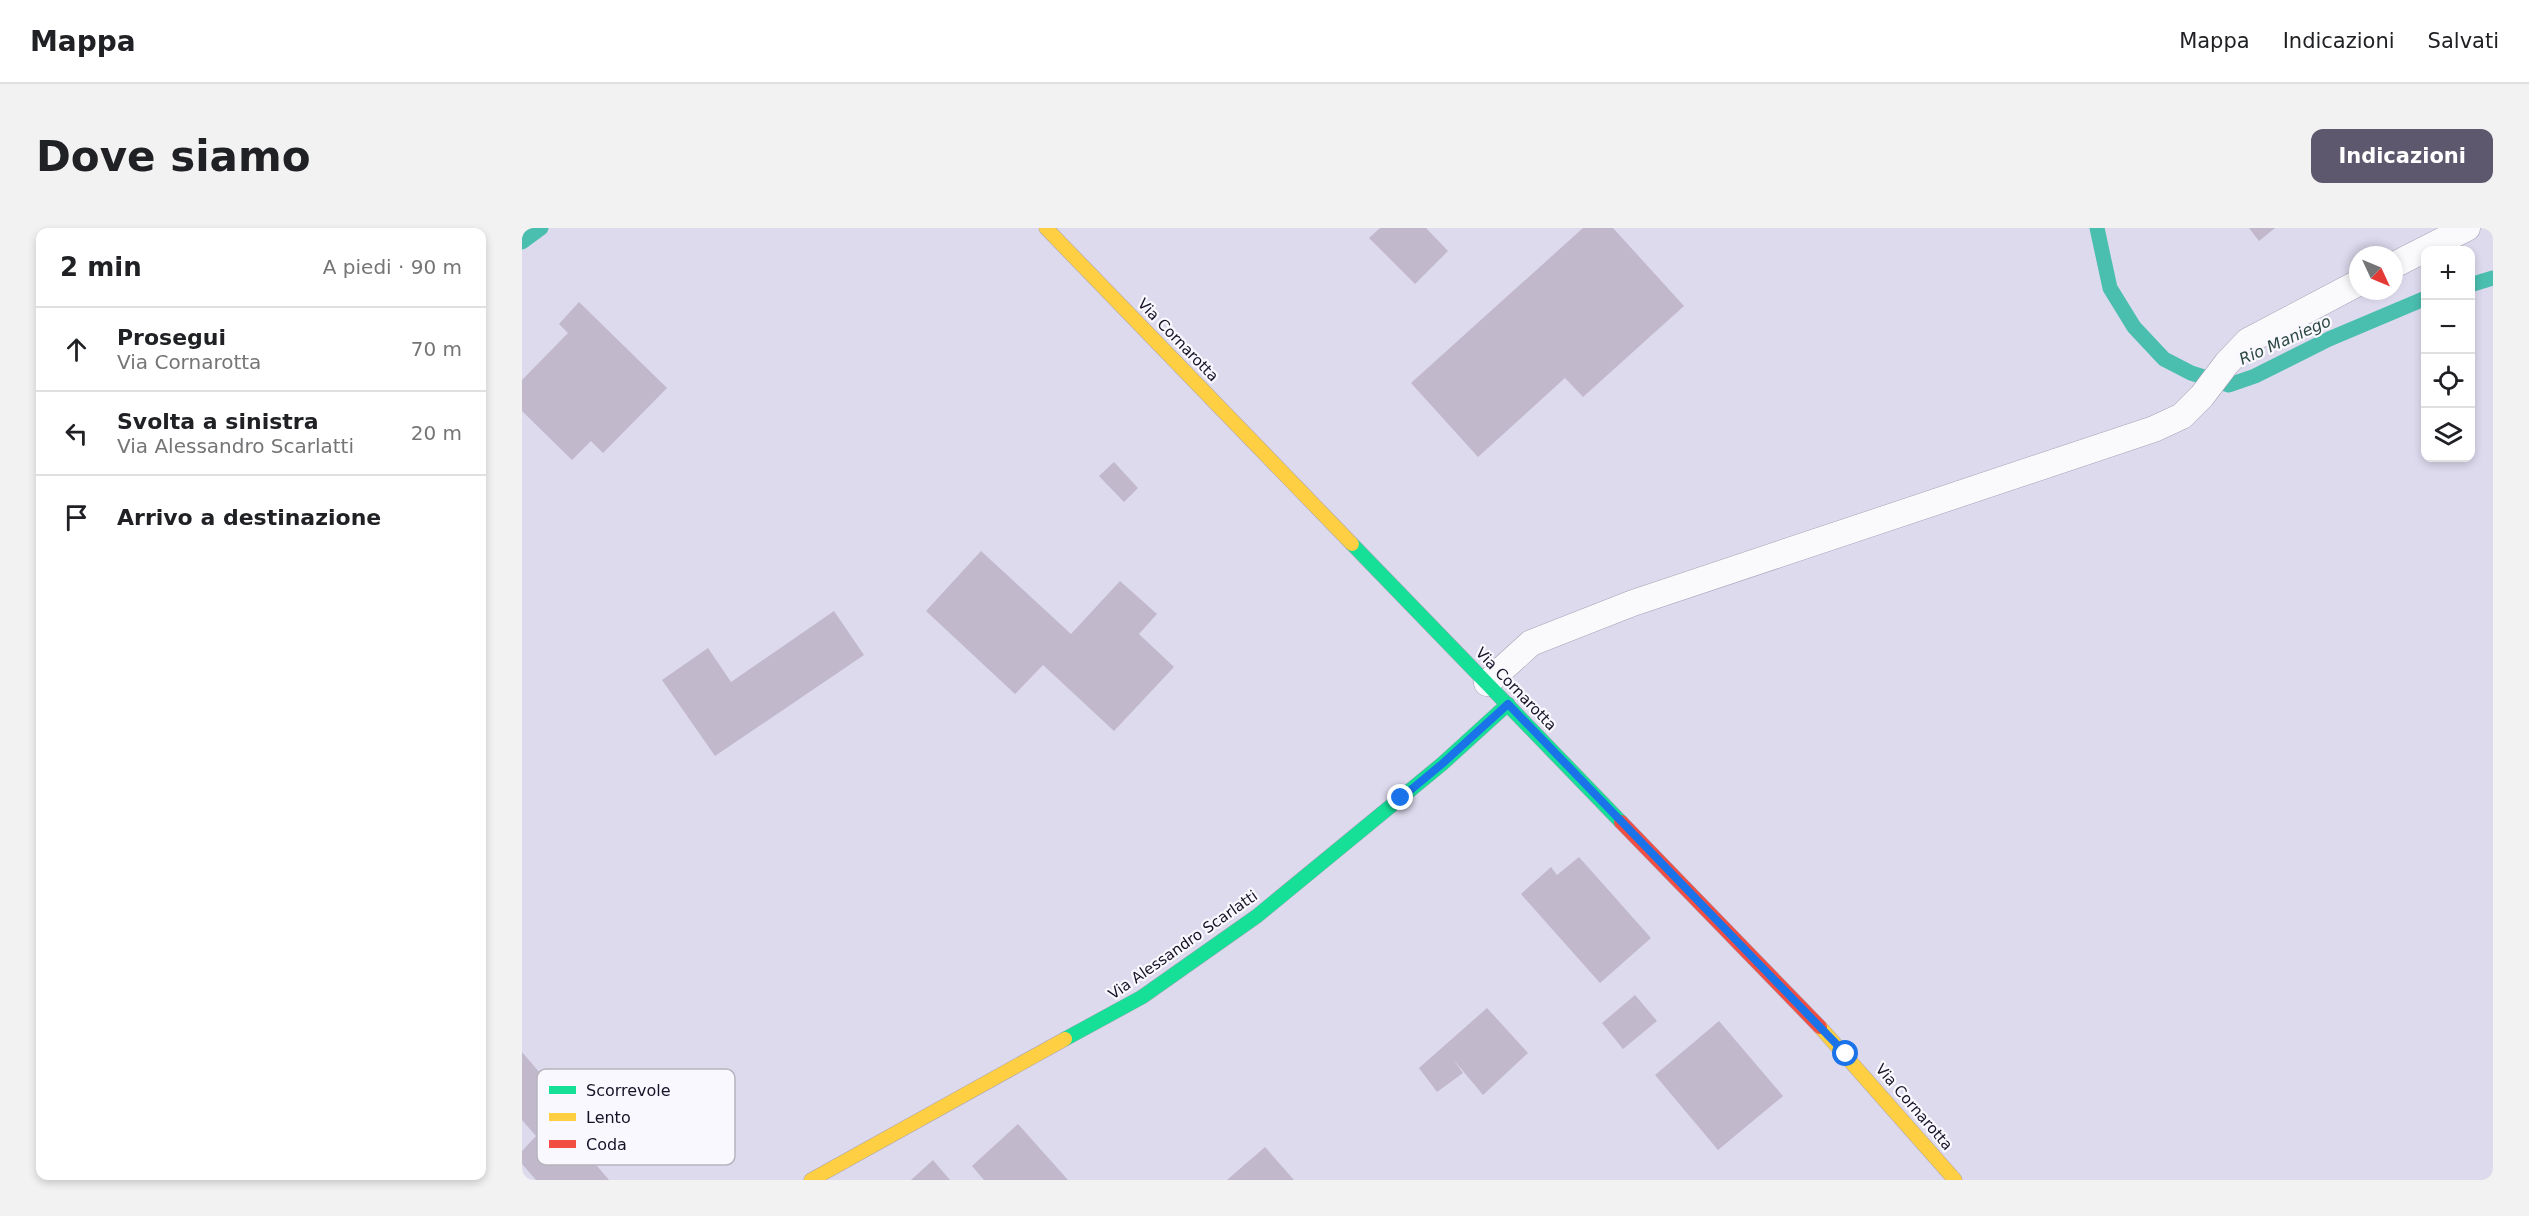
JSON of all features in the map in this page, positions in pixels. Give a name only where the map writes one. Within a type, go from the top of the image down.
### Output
[{"type":"main road","name":"Via Cornarotta","points":[[1046,228],[1846,1054],[1955,1180]]},
{"type":"main road","name":"Via Alessandro Scarlatti","points":[[811,1180],[1142,997],[1275,902],[1442,764],[1508,704]]},
{"type":"lane","points":[[2403,260],[2467,228]]},
{"type":"lane","points":[[1488,683],[1531,643],[1633,603],[2154,429],[2182,416],[2202,396],[2227,363],[2248,341],[2349,288]]},
{"type":"building","points":[[1380,228],[1426,228],[1448,251],[1415,284],[1369,238]]},
{"type":"building","points":[[1583,228],[1613,228],[1684,306],[1583,397],[1565,378],[1478,457],[1411,383]]},
{"type":"building","points":[[2249,228],[2275,228],[2259,241]]},
{"type":"building","points":[[579,302],[667,388],[603,453],[591,441],[572,460],[522,411],[522,380],[568,333],[559,324]]},
{"type":"building","points":[[1114,462],[1138,488],[1124,502],[1099,476]]},
{"type":"building","points":[[981,551],[1071,634],[1120,581],[1157,614],[1139,634],[1174,667],[1114,731],[1043,665],[1015,694],[926,611]]},
{"type":"building","points":[[834,611],[864,655],[715,756],[662,680],[708,648],[731,682]]},
{"type":"building","points":[[1579,857],[1651,938],[1600,983],[1521,894],[1551,867],[1557,875]]},
{"type":"building","points":[[1635,995],[1657,1021],[1623,1049],[1602,1023]]},
{"type":"building","points":[[1487,1008],[1528,1053],[1483,1095],[1453,1059],[1463,1073],[1437,1092],[1419,1068]]},
{"type":"building","points":[[1719,1021],[1783,1096],[1718,1150],[1655,1075]]},
{"type":"building","points":[[522,1052],[537,1070],[537,1165],[596,1165],[609,1180],[536,1180],[522,1164],[522,1151],[536,1136],[522,1120]]},
{"type":"building","points":[[1018,1124],[1068,1180],[984,1180],[972,1166]]},
{"type":"building","points":[[1265,1147],[1294,1180],[1227,1180]]},
{"type":"building","points":[[933,1160],[950,1180],[911,1180]]},
{"type":"waterway","points":[[522,242],[541,228]]},
{"type":"waterway","name":"Rio Maniego","points":[[2097,228],[2110,288],[2134,327],[2164,359],[2191,373],[2229,385],[2255,376],[2329,339],[2421,300]]},
{"type":"waterway","name":"Rio Maniego","points":[[2475,283],[2493,278]]},
{"type":"traffic: fast","points":[[1352,544],[1621,822]]},
{"type":"traffic: fast","points":[[1065,1039],[1142,997],[1257,916],[1442,764],[1508,704]]},
{"type":"traffic: slow","points":[[1046,228],[1352,544]]},
{"type":"traffic: slow","points":[[1820,1027],[1955,1180]]},
{"type":"traffic: slow","points":[[811,1180],[1065,1039]]},
{"type":"traffic: jam","points":[[1621,822],[1820,1027]]},
{"type":"route","points":[[1401,798],[1508,704],[1846,1054]]}]
